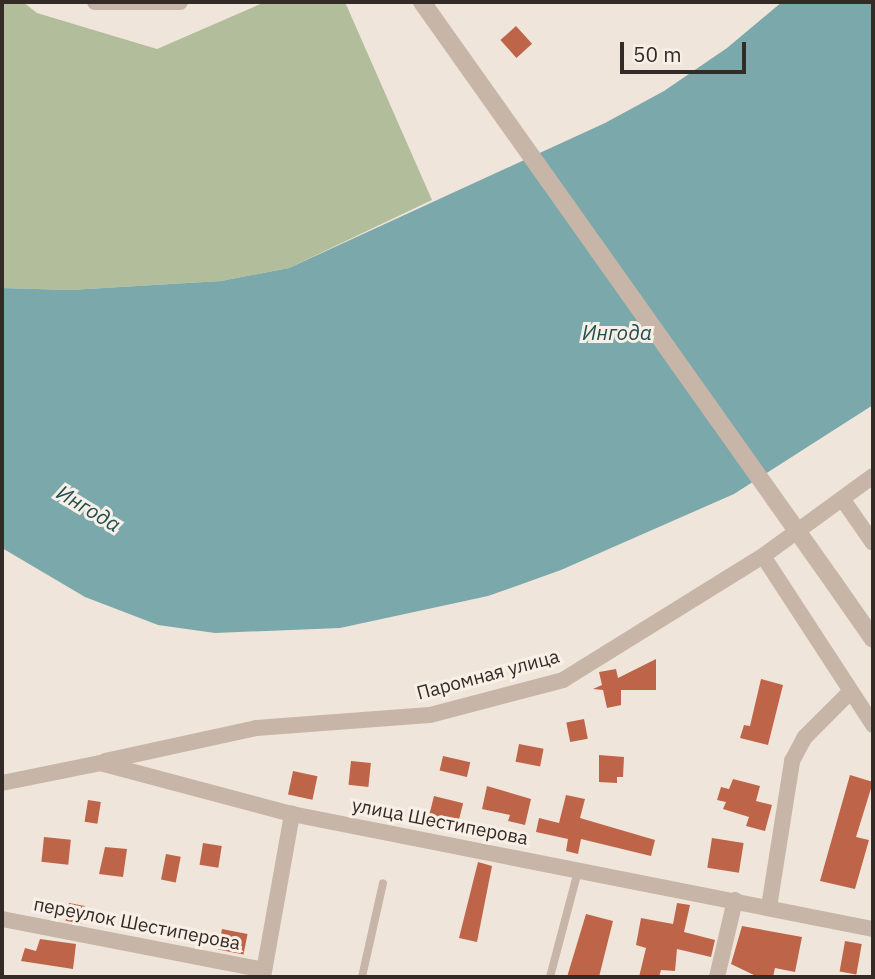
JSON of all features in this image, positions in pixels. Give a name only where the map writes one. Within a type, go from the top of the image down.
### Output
[{"type":"street","points":[[95,2],[180,2]]},
{"type":"street","points":[[422,2],[873,639]]},
{"type":"street","name":"Паромная улица","points":[[100,763],[256,728],[430,715],[563,680],[763,556],[873,477]]},
{"type":"street","points":[[843,500],[873,543]]},
{"type":"street","points":[[763,556],[849,693],[873,725]]},
{"type":"street","points":[[769,907],[792,761],[805,737],[849,693]]},
{"type":"street","name":"улица Шестиперова","points":[[2,783],[100,763],[292,814],[873,929]]},
{"type":"street","points":[[263,974],[292,814]]},
{"type":"street","points":[[717,977],[736,900]]},
{"type":"street","name":"переулок Шестиперова","points":[[2,919],[263,974]]},
{"type":"lane","points":[[550,977],[578,871]]},
{"type":"lane","points":[[362,977],[383,883]]},
{"type":"green space","points":[[2,2],[23,2],[37,13],[157,49],[265,2],[345,2],[432,200],[289,268],[221,281],[70,290],[2,288]]},
{"type":"water","name":"Ингода","points":[[782,2],[873,2],[873,405],[734,494],[561,570],[488,596],[340,628],[215,633],[158,625],[85,597],[2,548],[2,288],[70,290],[221,281],[289,268],[605,123],[664,91],[727,48]]},
{"type":"building","points":[[516,26],[532,44],[516,58],[500,40]]},
{"type":"building","points":[[656,659],[656,690],[621,690],[621,705],[607,708],[603,690],[593,689],[602,685],[599,672],[616,669],[618,678]]},
{"type":"building","points":[[761,679],[783,685],[768,745],[740,738],[744,725],[750,726]]},
{"type":"building","points":[[584,719],[588,739],[570,742],[566,722]]},
{"type":"building","points":[[519,744],[544,749],[540,766],[516,762]]},
{"type":"building","points":[[599,755],[624,757],[623,777],[617,777],[617,783],[599,782]]},
{"type":"building","points":[[443,756],[470,762],[467,777],[440,771]]},
{"type":"building","points":[[351,761],[371,763],[368,787],[348,785]]},
{"type":"building","points":[[293,771],[317,776],[312,800],[288,794]]},
{"type":"building","points":[[850,775],[873,782],[856,837],[869,840],[855,889],[820,881]]},
{"type":"building","points":[[733,779],[760,786],[756,801],[772,805],[765,831],[746,826],[749,817],[723,809],[726,802],[717,800],[721,787],[729,789]]},
{"type":"building","points":[[487,786],[531,799],[525,825],[508,821],[510,815],[482,809]]},
{"type":"building","points":[[566,795],[585,799],[580,818],[655,840],[651,856],[581,839],[578,854],[566,851],[568,839],[536,832],[539,818],[559,823]]},
{"type":"building","points":[[434,796],[463,803],[457,827],[428,819]]},
{"type":"building","points":[[88,800],[101,802],[97,824],[85,822]]},
{"type":"building","points":[[44,837],[71,840],[68,865],[41,862]]},
{"type":"building","points":[[712,838],[744,843],[739,873],[707,868]]},
{"type":"building","points":[[203,843],[222,846],[218,868],[200,865]]},
{"type":"building","points":[[105,847],[127,849],[123,877],[99,874]]},
{"type":"building","points":[[166,854],[181,857],[176,882],[161,880]]},
{"type":"building","points":[[478,862],[492,866],[477,942],[459,938]]},
{"type":"building","points":[[69,903],[85,906],[81,924],[66,921]]},
{"type":"building","points":[[677,903],[690,905],[684,932],[715,940],[711,957],[677,949],[675,971],[661,970],[659,977],[639,977],[646,948],[636,945],[641,918],[673,924]]},
{"type":"building","points":[[586,914],[613,921],[599,977],[567,977]]},
{"type":"building","points":[[742,926],[802,937],[795,972],[775,968],[773,977],[758,977],[731,964]]},
{"type":"building","points":[[222,929],[248,934],[244,955],[218,950]]},
{"type":"building","points":[[40,939],[76,944],[73,969],[21,961],[25,948],[36,951]]},
{"type":"building","points":[[845,941],[862,944],[856,974],[840,972]]}]
